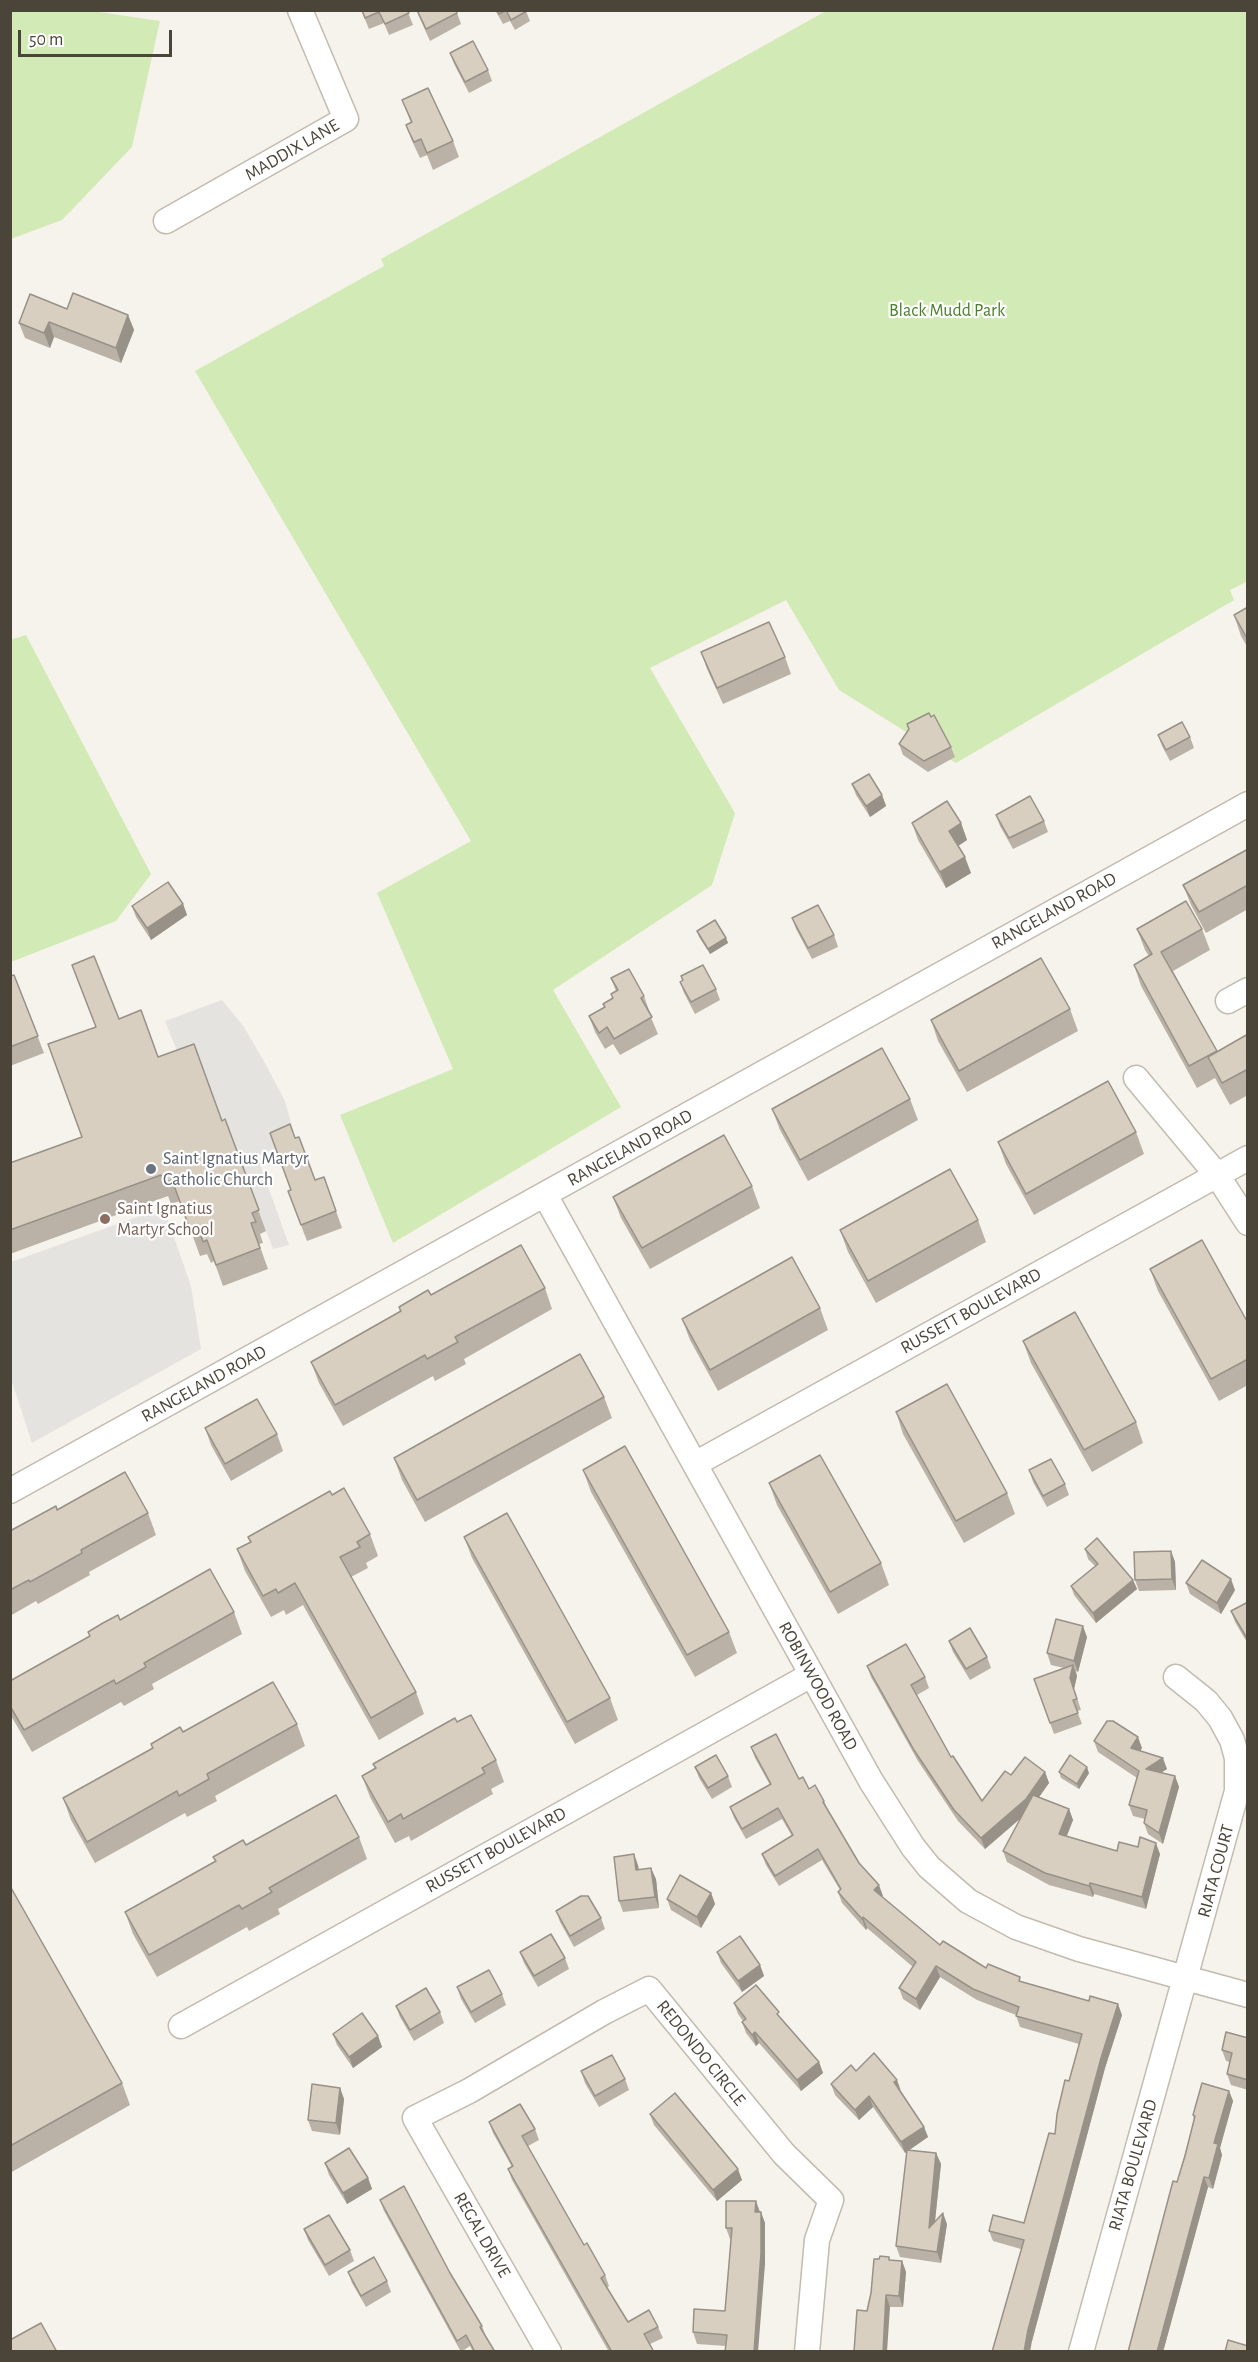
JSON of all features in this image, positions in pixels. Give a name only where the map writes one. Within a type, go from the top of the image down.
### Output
[{"type":"street","name":"MADDIX LANE","points":[[166,221],[346,119],[300,10]]},
{"type":"street","name":"RANGELAND ROAD","points":[[10,1491],[1248,804]]},
{"type":"street","points":[[1136,1078],[1217,1175],[1248,1222]]},
{"type":"street","name":"RUSSETT BOULEVARD","points":[[695,1464],[1248,1158]]},
{"type":"street","name":"ROBINWOOD ROAD","points":[[545,1195],[811,1675],[871,1781],[912,1847],[947,1885],[975,1905],[1016,1927],[1079,1949],[1248,1995]]},
{"type":"street","name":"RUSSETT BOULEVARD","points":[[181,2026],[811,1675]]},
{"type":"street","name":"RIATA COURT","points":[[1176,1677],[1206,1701],[1220,1718],[1232,1740],[1237,1758],[1238,1775],[1233,1807],[1186,1978]]},
{"type":"street","name":"RIATA BOULEVARD","points":[[1081,2352],[1186,1978]]},
{"type":"street","name":"REDONDO CIRCLE","points":[[415,2118],[469,2091],[604,2012],[649,1989],[784,2154],[831,2200],[817,2240],[807,2352]]},
{"type":"street","name":"REGAL DRIVE","points":[[415,2118],[549,2352]]},
{"type":"green space","points":[[86,10],[160,21],[132,147],[62,220],[11,239],[11,11]]},
{"type":"green space","name":"Black Mudd Park","points":[[826,11],[1247,11],[1248,581],[1230,590],[1234,600],[956,763],[839,690],[786,600],[650,668],[735,813],[712,885],[553,990],[621,1107],[393,1243],[340,1115],[453,1069],[377,893],[471,841],[195,371],[384,266],[381,259]]},
{"type":"green space","points":[[26,635],[151,874],[116,921],[11,962],[10,640]]},
{"type":"shaded area","points":[[222,1000],[244,1027],[285,1101],[296,1141],[257,1156],[289,1245],[273,1249],[233,1141],[185,1071],[165,1021]]},
{"type":"shaded area","points":[[148,1213],[166,1214],[191,1286],[201,1349],[32,1443],[11,1379],[11,1262]]},
{"type":"building","points":[[362,10],[407,10],[409,13],[385,24],[379,12],[365,18]]},
{"type":"building","points":[[417,10],[456,10],[457,13],[426,29]]},
{"type":"building","points":[[506,10],[526,10],[527,11],[511,20]]},
{"type":"building","points":[[473,41],[488,70],[465,82],[450,53]]},
{"type":"building","points":[[428,88],[453,141],[427,153],[421,139],[414,142],[409,132],[406,125],[412,122],[402,100]]},
{"type":"building","points":[[73,293],[128,315],[116,348],[49,322],[44,333],[19,323],[30,294],[67,309]]},
{"type":"building","points":[[1248,607],[1248,640],[1234,615]]},
{"type":"building","points":[[769,622],[785,657],[717,688],[701,652]]},
{"type":"building","points":[[929,713],[931,717],[934,715],[951,747],[924,761],[899,744],[909,729],[907,724]]},
{"type":"building","points":[[1182,722],[1190,737],[1166,750],[1158,735]]},
{"type":"building","points":[[869,774],[882,795],[866,806],[852,784]]},
{"type":"building","points":[[1030,796],[1044,821],[1009,838],[996,815]]},
{"type":"building","points":[[947,801],[961,823],[949,831],[965,857],[940,872],[912,823]]},
{"type":"building","points":[[1248,849],[1248,885],[1199,912],[1183,885]]},
{"type":"building","points":[[168,882],[183,904],[147,928],[132,906]]},
{"type":"building","points":[[1186,901],[1202,929],[1161,952],[1217,1051],[1189,1066],[1134,965],[1152,954],[1137,929]]},
{"type":"building","points":[[818,905],[834,935],[808,948],[792,918]]},
{"type":"building","points":[[715,920],[726,938],[708,949],[697,931]]},
{"type":"building","name":"Saint Ignatius Martyr Catholic Church","points":[[94,956],[119,1019],[141,1010],[158,1057],[194,1044],[222,1121],[225,1119],[259,1210],[252,1213],[256,1222],[251,1223],[260,1248],[216,1265],[207,1240],[203,1242],[200,1233],[192,1235],[172,1180],[164,1183],[161,1175],[10,1230],[10,1163],[82,1137],[48,1044],[96,1027],[72,965]]},
{"type":"building","points":[[1041,958],[1070,1009],[959,1071],[931,1020]]},
{"type":"building","points":[[703,965],[716,989],[691,1002],[680,982],[683,980],[681,976]]},
{"type":"building","points":[[629,969],[644,996],[641,998],[652,1017],[614,1039],[607,1027],[599,1033],[589,1016],[605,1007],[603,1004],[613,998],[611,994],[618,990],[611,978]]},
{"type":"building","points":[[14,975],[38,1036],[10,1047],[10,976]]},
{"type":"building","points":[[1248,1034],[1248,1069],[1222,1083],[1208,1057]]},
{"type":"building","points":[[882,1048],[910,1099],[800,1160],[772,1109]]},
{"type":"building","points":[[1108,1081],[1136,1132],[1026,1194],[998,1142]]},
{"type":"building","points":[[290,1124],[295,1138],[299,1137],[315,1180],[324,1177],[336,1211],[301,1225],[270,1133]]},
{"type":"building","points":[[724,1135],[752,1186],[642,1248],[613,1197]]},
{"type":"building","points":[[950,1169],[978,1220],[868,1281],[840,1230]]},
{"type":"building","points":[[1202,1240],[1248,1323],[1248,1359],[1211,1379],[1150,1269]]},
{"type":"building","points":[[521,1245],[545,1288],[455,1337],[458,1342],[427,1359],[425,1355],[335,1405],[311,1362],[401,1311],[399,1307],[428,1290],[431,1295]]},
{"type":"building","points":[[792,1257],[820,1308],[710,1370],[682,1319]]},
{"type":"building","points":[[1075,1312],[1136,1422],[1084,1450],[1023,1341]]},
{"type":"building","points":[[580,1354],[604,1397],[417,1500],[394,1458]]},
{"type":"building","points":[[947,1384],[1007,1493],[956,1521],[896,1412]]},
{"type":"building","points":[[257,1399],[277,1434],[225,1464],[205,1428]]},
{"type":"building","points":[[625,1446],[729,1632],[687,1655],[583,1470]]},
{"type":"building","points":[[820,1455],[881,1563],[830,1592],[769,1483]]},
{"type":"building","points":[[1051,1459],[1065,1484],[1043,1496],[1029,1470]]},
{"type":"building","points":[[125,1472],[148,1513],[81,1550],[82,1553],[57,1567],[10,1590],[10,1531],[56,1506],[57,1510]]},
{"type":"building","points":[[344,1488],[370,1534],[357,1542],[360,1547],[340,1557],[416,1692],[371,1718],[295,1583],[278,1593],[276,1589],[263,1596],[237,1549],[251,1542],[248,1537],[330,1491],[332,1495]]},
{"type":"building","points":[[507,1513],[610,1698],[567,1722],[464,1537]]},
{"type":"building","points":[[1097,1538],[1133,1580],[1093,1613],[1071,1586],[1098,1564],[1085,1549]]},
{"type":"building","points":[[1171,1551],[1172,1579],[1135,1580],[1134,1552]]},
{"type":"building","points":[[1202,1560],[1231,1579],[1217,1603],[1186,1583]]},
{"type":"building","points":[[210,1569],[234,1612],[144,1663],[146,1667],[116,1684],[114,1680],[24,1730],[10,1706],[10,1681],[90,1636],[88,1632],[103,1623],[118,1615],[120,1620]]},
{"type":"building","points":[[1248,1602],[1248,1640],[1231,1611]]},
{"type":"building","points":[[1056,1619],[1083,1626],[1074,1661],[1047,1653]]},
{"type":"building","points":[[970,1628],[987,1657],[966,1669],[949,1641]]},
{"type":"building","points":[[906,1644],[925,1677],[911,1685],[951,1757],[953,1756],[982,1801],[1005,1771],[1011,1775],[1025,1757],[1045,1772],[1026,1799],[981,1838],[954,1810],[914,1750],[867,1666]]},
{"type":"building","points":[[1073,1665],[1070,1678],[1077,1699],[1073,1700],[1078,1713],[1050,1723],[1034,1679]]},
{"type":"building","points":[[273,1682],[297,1724],[207,1774],[209,1779],[179,1796],[177,1791],[87,1842],[63,1798],[153,1748],[151,1744],[180,1727],[183,1732]]},
{"type":"building","points":[[471,1715],[496,1760],[482,1768],[485,1773],[403,1819],[401,1814],[388,1822],[362,1776],[376,1768],[373,1764],[403,1747],[455,1718],[457,1722]]},
{"type":"building","points":[[1107,1721],[1113,1721],[1138,1737],[1131,1748],[1163,1758],[1146,1769],[1175,1776],[1159,1833],[1144,1823],[1147,1810],[1129,1805],[1139,1771],[1094,1741]]},
{"type":"building","points":[[776,1734],[799,1779],[803,1777],[809,1789],[815,1785],[859,1863],[879,1885],[874,1890],[940,1945],[943,1941],[986,1968],[988,1964],[1020,1977],[1019,1981],[1089,2001],[1090,1996],[1118,2004],[1101,2058],[1024,2352],[992,2352],[1024,2240],[989,2231],[993,2215],[1024,2223],[1049,2133],[1055,2134],[1065,2080],[1069,2081],[1082,2034],[1016,2016],[1019,2007],[973,1989],[936,1966],[916,1999],[899,1988],[916,1962],[863,1917],[862,1919],[838,1892],[841,1889],[818,1849],[775,1876],[762,1854],[793,1835],[778,1808],[742,1829],[730,1807],[771,1784],[751,1747]]},
{"type":"building","points":[[716,1755],[728,1776],[708,1788],[695,1767]]},
{"type":"building","points":[[1070,1755],[1087,1767],[1077,1784],[1059,1772]]},
{"type":"building","points":[[336,1795],[359,1837],[269,1888],[272,1892],[242,1909],[239,1905],[149,1955],[125,1912],[216,1861],[213,1857],[243,1840],[246,1845]]},
{"type":"building","points":[[1033,1795],[1069,1809],[1059,1834],[1117,1851],[1119,1842],[1138,1847],[1140,1837],[1156,1843],[1142,1897],[1090,1883],[1089,1886],[1045,1873],[1003,1851]]},
{"type":"building","points":[[634,1854],[636,1870],[651,1868],[655,1897],[619,1901],[614,1857]]},
{"type":"building","points":[[680,1875],[711,1893],[697,1917],[667,1899]]},
{"type":"building","points":[[10,1886],[122,2083],[10,2146]]},
{"type":"building","points":[[581,1896],[588,1896],[601,1918],[570,1936],[556,1911]]},
{"type":"building","points":[[551,1934],[565,1958],[534,1976],[520,1952]]},
{"type":"building","points":[[740,1936],[760,1965],[738,1981],[717,1952]]},
{"type":"building","points":[[489,1970],[502,1994],[471,2012],[457,1987]]},
{"type":"building","points":[[756,1985],[779,2012],[777,2014],[819,2062],[797,2080],[755,2032],[752,2035],[742,2022],[746,2019],[734,2003]]},
{"type":"building","points":[[426,1988],[440,2012],[410,2030],[396,2006]]},
{"type":"building","points":[[362,2013],[378,2036],[349,2057],[333,2034]]},
{"type":"building","points":[[1226,2032],[1248,2038],[1248,2080],[1227,2074],[1232,2053],[1222,2050]]},
{"type":"building","points":[[874,2053],[897,2080],[894,2082],[924,2127],[901,2142],[869,2096],[855,2110],[831,2084],[851,2065],[856,2071]]},
{"type":"building","points":[[612,2055],[625,2079],[595,2096],[581,2071]]},
{"type":"building","points":[[1202,2083],[1229,2091],[1214,2143],[1218,2144],[1209,2178],[1204,2177],[1157,2352],[1128,2352],[1173,2181],[1177,2182],[1185,2156]]},
{"type":"building","points":[[312,2084],[340,2088],[336,2123],[308,2120]]},
{"type":"building","points":[[675,2093],[738,2169],[713,2190],[650,2114]]},
{"type":"building","points":[[520,2104],[535,2129],[522,2136],[584,2245],[587,2243],[605,2275],[601,2278],[628,2322],[649,2310],[658,2327],[644,2334],[654,2352],[612,2352],[508,2169],[513,2166],[489,2122]]},
{"type":"building","points":[[349,2148],[368,2178],[343,2193],[325,2163]]},
{"type":"building","points":[[907,2150],[936,2153],[929,2228],[943,2213],[937,2252],[896,2246]]},
{"type":"building","points":[[404,2186],[495,2352],[475,2352],[466,2335],[457,2341],[380,2200]]},
{"type":"building","points":[[726,2201],[756,2201],[755,2212],[761,2212],[761,2253],[754,2352],[725,2352],[727,2335],[693,2332],[694,2309],[725,2311],[732,2228],[726,2228]]},
{"type":"building","points":[[329,2215],[350,2250],[325,2265],[304,2229]]},
{"type":"building","points":[[880,2256],[889,2257],[889,2260],[902,2261],[899,2296],[886,2295],[883,2352],[854,2352],[857,2310],[867,2311],[874,2259],[879,2259]]},
{"type":"building","points":[[374,2257],[387,2281],[361,2296],[348,2272]]},
{"type":"building","points":[[41,2323],[57,2352],[10,2352],[10,2340]]},
{"type":"building","points":[[1228,2340],[1248,2346],[1248,2352],[1225,2352]]},
{"type":"place","name":"Saint Ignatius Martyr Catholic Church","points":[[151,1169]]},
{"type":"place","name":"Saint Ignatius Martyr School","points":[[105,1219]]}]
